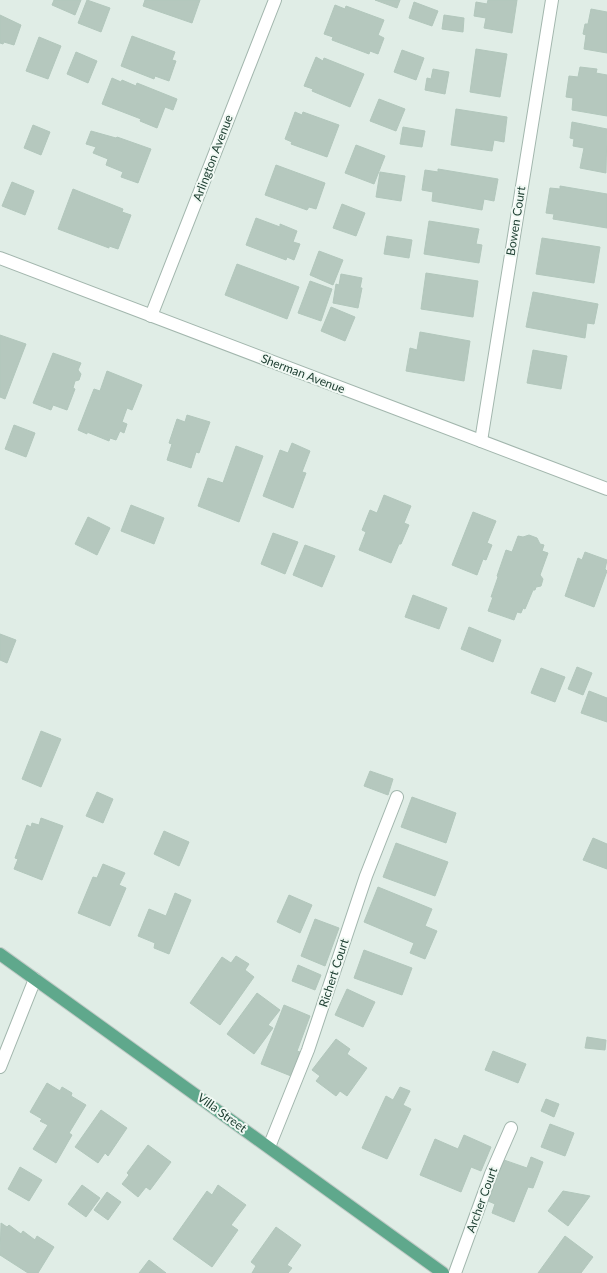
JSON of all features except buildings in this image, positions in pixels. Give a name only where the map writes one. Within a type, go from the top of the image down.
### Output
[{"type":"main road","name":"Villa Street","points":[[0,954],[443,1273]]},
{"type":"street","name":"Arlington Avenue","points":[[151,316],[275,0]]},
{"type":"street","name":"Bowen Court","points":[[481,442],[552,0]]},
{"type":"street","name":"Sherman Avenue","points":[[0,258],[607,489]]},
{"type":"street","name":"Richert Court","points":[[269,1147],[308,1050],[366,876],[397,797]]},
{"type":"street","points":[[0,1067],[35,979]]},
{"type":"street","name":"Archer Court","points":[[455,1273],[491,1174],[510,1128]]}]
